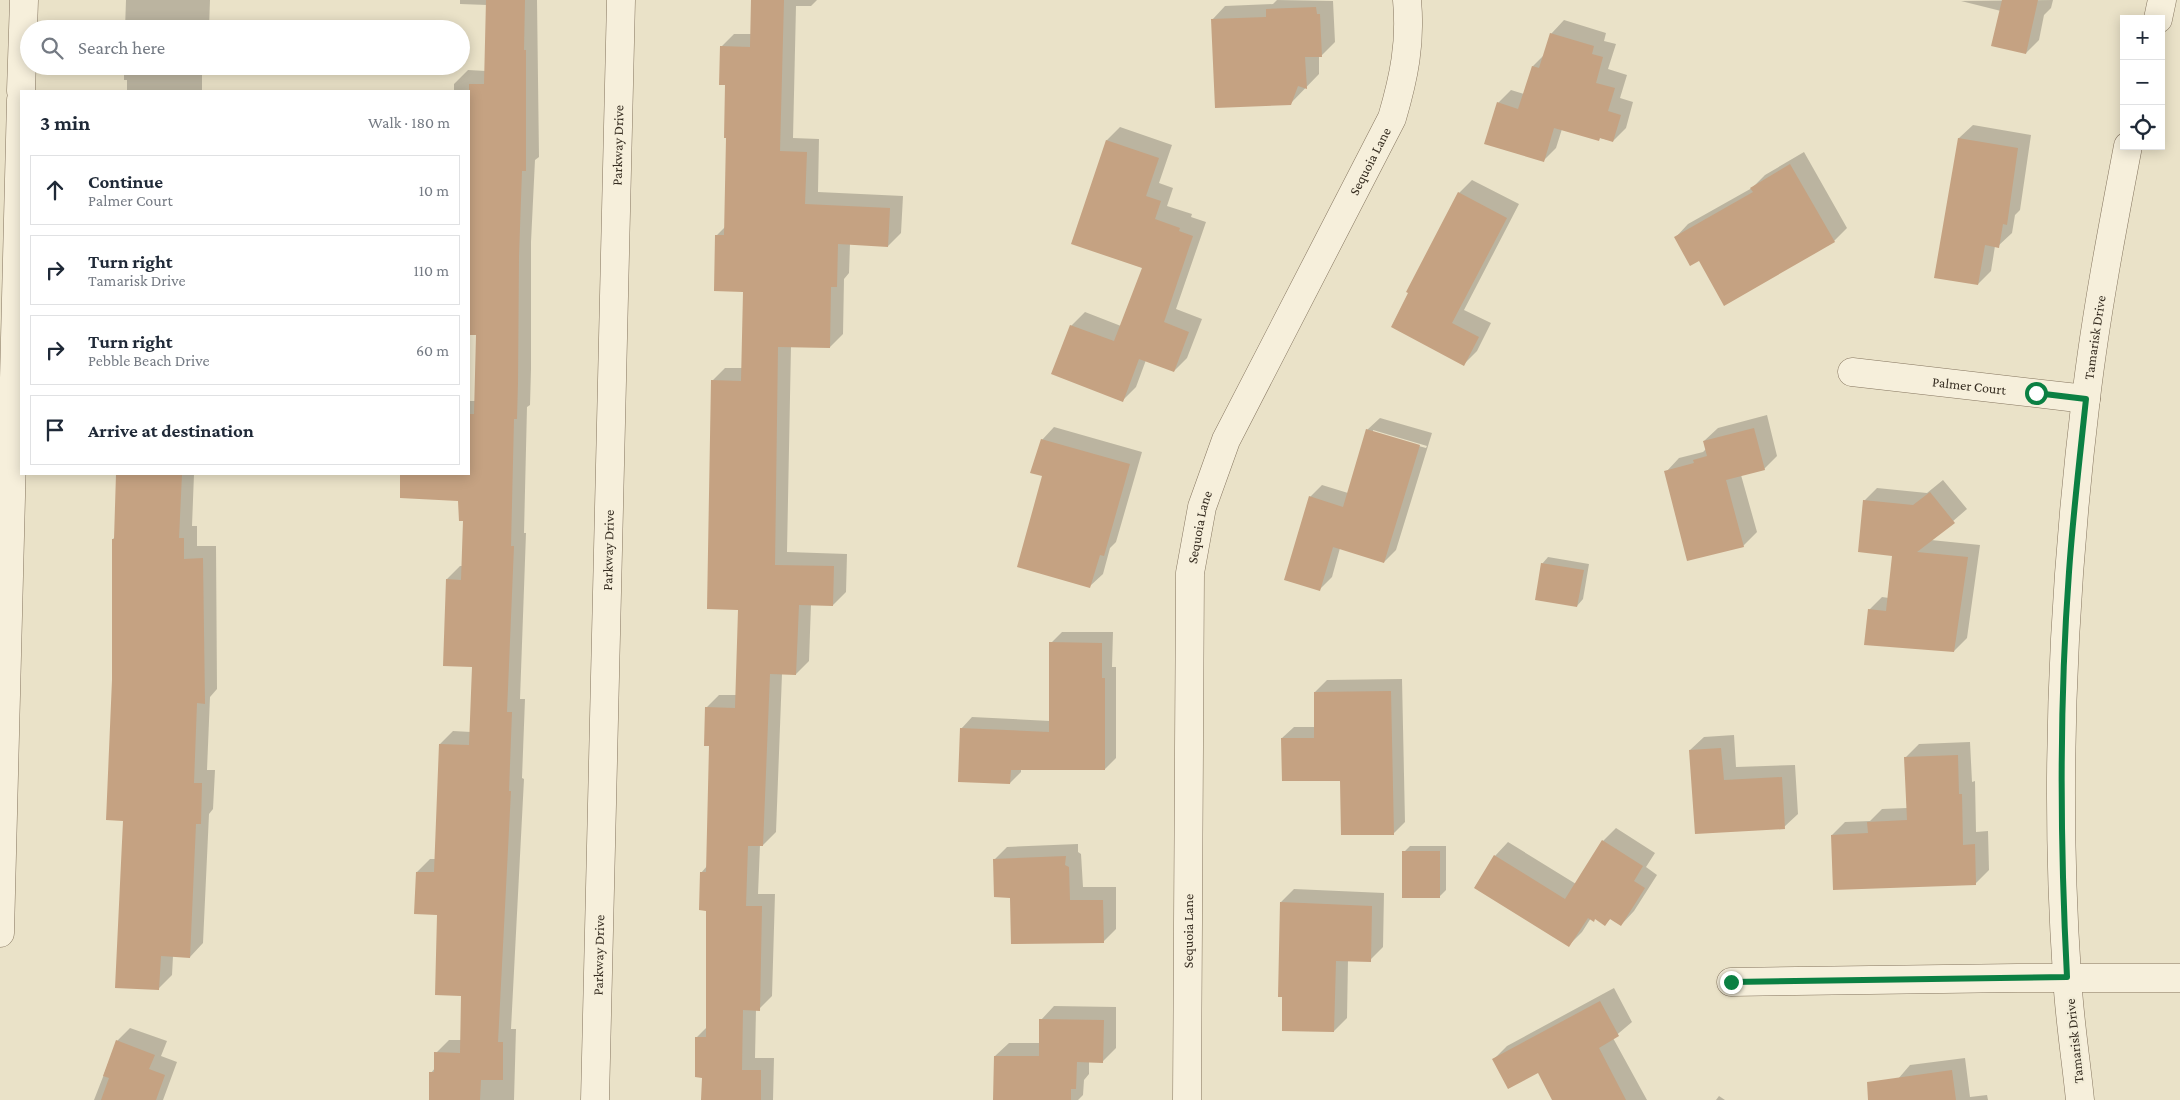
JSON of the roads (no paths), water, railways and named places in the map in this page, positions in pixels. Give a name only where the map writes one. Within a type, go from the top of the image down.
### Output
[{"type":"street","points":[[24,0],[24,20]]},
{"type":"street","name":"Parkway Drive","points":[[595,1100],[621,0]]},
{"type":"street","name":"Sequoia Lane","points":[[1186,1100],[1190,573],[1202,507],[1226,440],[1392,118],[1405,76],[1410,27],[1407,0]]},
{"type":"street","points":[[2159,15],[2162,0]]},
{"type":"street","points":[[22,75],[22,90]]},
{"type":"street","points":[[0,933],[20,140]]},
{"type":"street","name":"Tamarisk Drive","points":[[2080,1100],[2067,977],[2063,898],[2062,734],[2069,573],[2086,399],[2101,291],[2127,150]]},
{"type":"street","name":"Palmer Court","points":[[1852,372],[2086,399]]},
{"type":"street","points":[[1731,982],[2067,977],[2180,978]]}]
